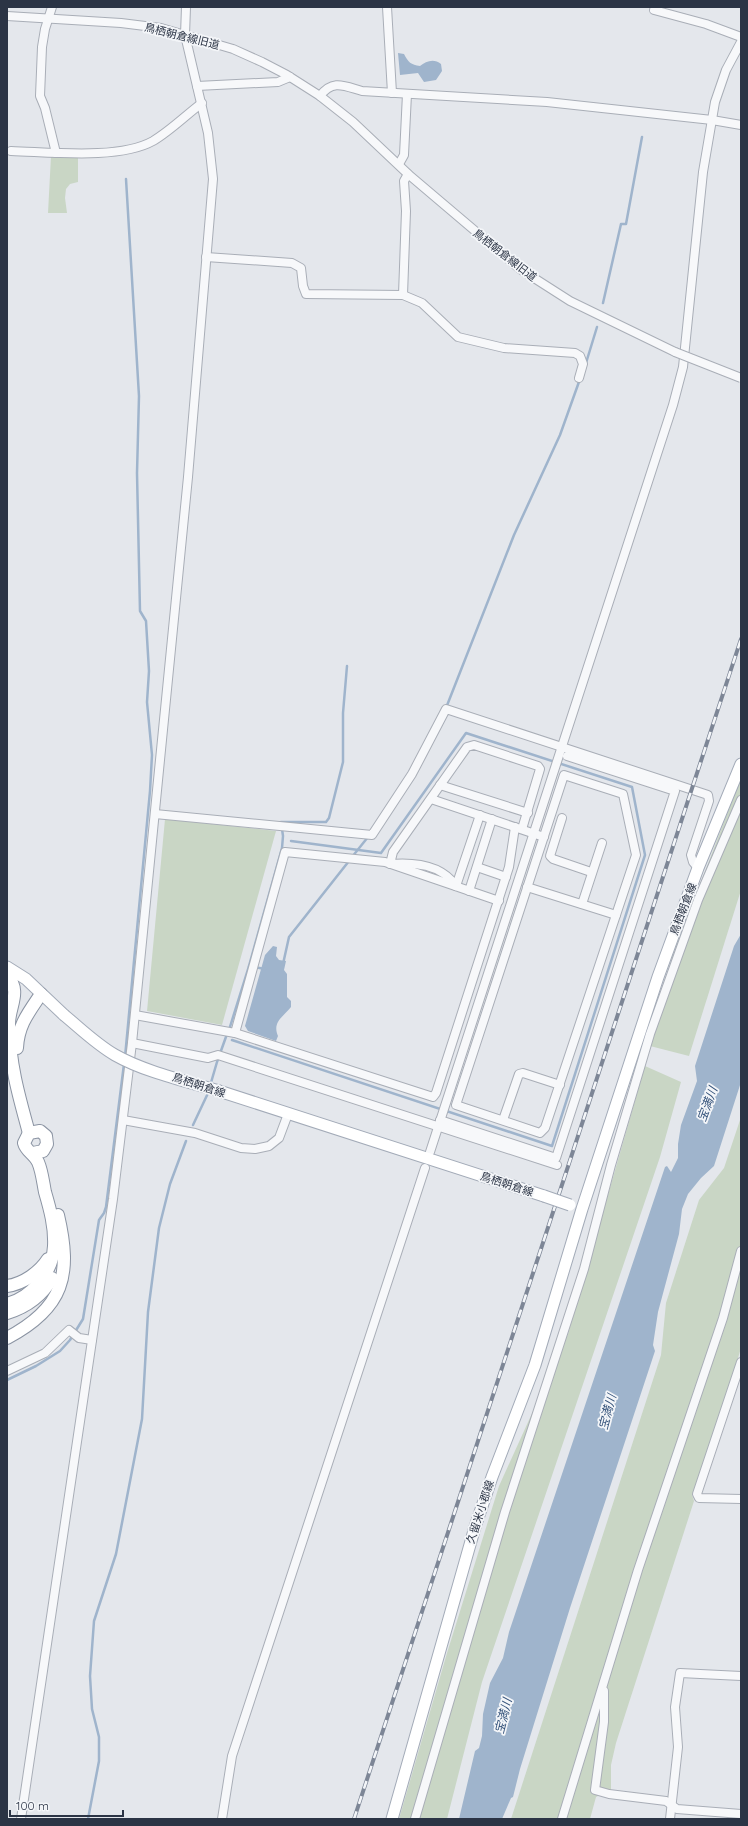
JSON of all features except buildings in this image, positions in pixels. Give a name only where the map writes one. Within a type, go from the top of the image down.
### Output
[{"type":"highway","points":[[7,974],[16,992],[9,1018],[12,1065],[32,1132]]},
{"type":"highway","points":[[9,1033],[13,1021],[24,1007],[41,994]]},
{"type":"highway","points":[[38,1152],[27,1150],[24,1143],[32,1132],[18,1064],[17,1034],[41,994]]},
{"type":"highway","points":[[7,1304],[15,1302],[31,1292],[45,1276],[54,1247],[53,1220],[38,1163],[38,1152],[47,1144],[46,1136],[32,1132]]},
{"type":"highway","points":[[7,1338],[26,1328],[52,1303],[61,1285],[64,1271],[64,1244],[60,1222],[38,1152]]},
{"type":"highway","points":[[7,1313],[19,1309],[38,1297],[50,1281],[55,1272],[60,1246],[60,1222]]},
{"type":"highway","points":[[7,1286],[28,1278],[42,1267],[54,1247]]},
{"type":"main road","name":"鳥栖朝倉線","points":[[7,967],[26,979],[90,1037],[116,1055],[147,1068],[582,1209],[653,992],[698,868],[741,764]]},
{"type":"main road","name":"久留米小郡線","points":[[392,1819],[475,1527],[492,1477],[535,1365],[582,1209]]},
{"type":"street","points":[[52,7],[45,29],[42,47],[40,96],[45,108],[56,153]]},
{"type":"street","points":[[21,1819],[113,1199],[123,1120],[135,1015],[188,477],[213,179],[211,152],[202,103],[185,35],[186,7]]},
{"type":"street","points":[[387,7],[392,93]]},
{"type":"street","points":[[655,7],[654,10],[706,24],[741,37]]},
{"type":"street","name":"鳥栖朝倉線旧道","points":[[7,16],[121,23],[161,28],[233,49],[290,77],[320,96],[353,122],[408,174],[520,269],[570,301],[675,352],[741,378]]},
{"type":"street","points":[[430,1152],[671,412],[683,367],[703,172],[712,120],[721,82],[731,58],[741,42]]},
{"type":"street","points":[[197,86],[278,82],[290,77]]},
{"type":"street","points":[[320,96],[327,87],[336,84],[362,91],[547,102],[712,120],[741,125]]},
{"type":"street","points":[[399,164],[404,156],[406,94]]},
{"type":"street","points":[[11,151],[102,153],[134,147],[153,141],[202,103]]},
{"type":"street","points":[[403,295],[406,211],[404,181],[408,174]]},
{"type":"street","points":[[206,257],[292,263],[301,268],[302,286],[306,294],[403,295],[422,303],[458,337],[504,348],[575,353],[580,356],[583,364],[579,378]]},
{"type":"street","points":[[132,1043],[208,1058],[218,1055],[556,1158],[675,791],[638,775],[561,747],[446,709],[412,774],[372,835],[155,814]]},
{"type":"street","points":[[135,1015],[235,1033],[433,1097],[436,1093],[499,901],[519,828],[528,813],[540,769],[538,766],[474,745],[467,747],[393,852],[390,864]]},
{"type":"street","points":[[567,756],[708,795],[709,801],[691,855],[693,862],[698,868]]},
{"type":"street","points":[[564,775],[623,794],[636,855],[560,1085],[543,1132],[540,1133],[456,1105],[544,837],[564,775]]},
{"type":"street","points":[[440,785],[528,813]]},
{"type":"street","points":[[431,799],[544,837]]},
{"type":"street","points":[[414,1819],[505,1512],[584,1269],[611,1165],[650,1034],[698,900],[741,800]]},
{"type":"street","points":[[456,886],[480,815]]},
{"type":"street","points":[[562,818],[550,856],[553,859],[592,872]]},
{"type":"street","points":[[469,891],[492,819]]},
{"type":"street","points":[[582,904],[602,843]]},
{"type":"street","points":[[235,1033],[285,852],[390,864],[499,901]]},
{"type":"street","points":[[476,867],[506,877]]},
{"type":"street","points":[[527,887],[616,915]]},
{"type":"street","points":[[503,1120],[519,1074],[523,1073],[560,1085]]},
{"type":"street","points":[[123,1120],[195,1133],[241,1148],[255,1149],[269,1146],[279,1138],[288,1114]]},
{"type":"street","points":[[440,1123],[557,1165]]},
{"type":"street","points":[[222,1819],[232,1756],[425,1168]]},
{"type":"street","points":[[562,1819],[641,1563],[719,1332],[741,1251]]},
{"type":"street","points":[[7,1371],[45,1353],[69,1330],[79,1338],[92,1340]]},
{"type":"street","points":[[741,1362],[697,1494],[699,1498],[741,1499]]},
{"type":"street","points":[[670,1819],[678,1748],[675,1707],[680,1673],[741,1676]]},
{"type":"street","points":[[605,1682],[605,1709],[595,1790],[609,1794],[666,1801],[677,1809],[741,1814]]},
{"type":"green space","points":[[51,156],[78,156],[78,182],[70,184],[66,189],[65,198],[67,213],[48,213]]},
{"type":"green space","points":[[741,778],[741,890],[689,1056],[650,1046],[672,957]]},
{"type":"green space","points":[[165,819],[276,831],[222,1025],[147,1011]]},
{"type":"green space","points":[[645,1066],[681,1082],[660,1157],[482,1682],[447,1819],[399,1819],[447,1653],[499,1486],[568,1334]]},
{"type":"green space","points":[[741,1117],[741,1348],[726,1398],[692,1495],[694,1501],[616,1743],[611,1765],[611,1789],[596,1797],[590,1819],[511,1819],[661,1355],[666,1303],[699,1200],[724,1168]]},
{"type":"water","points":[[398,53],[404,54],[410,63],[417,66],[430,61],[436,61],[441,64],[442,71],[436,80],[424,82],[418,73],[400,75]]},
{"type":"water","name":"宝満川","points":[[741,934],[741,1082],[714,1166],[701,1178],[688,1194],[682,1209],[679,1234],[658,1312],[653,1345],[655,1351],[570,1608],[520,1769],[513,1797],[511,1798],[502,1819],[459,1819],[475,1751],[479,1748],[482,1736],[483,1714],[490,1683],[503,1658],[509,1632],[665,1167],[667,1166],[671,1172],[678,1158],[678,1144],[681,1125],[697,1081],[695,1066],[734,946]]},
{"type":"water","points":[[273,946],[277,947],[276,956],[279,960],[286,961],[284,970],[287,974],[287,997],[291,1001],[291,1007],[277,1023],[276,1027],[278,1036],[276,1041],[248,1031],[245,1026],[265,955]]},
{"type":"waterway","points":[[603,303],[621,224],[626,224],[642,137]]},
{"type":"waterway","points":[[125,1057],[150,791],[152,755],[147,702],[149,671],[146,621],[140,611],[137,473],[139,396],[126,179]]},
{"type":"waterway","points":[[586,363],[597,327]]},
{"type":"waterway","points":[[446,708],[514,535],[560,435],[580,379]]},
{"type":"waterway","points":[[229,1030],[249,966],[282,848],[283,836],[281,822],[326,822],[329,818],[343,762],[343,713],[347,666]]},
{"type":"waterway","points":[[232,1040],[552,1146],[645,855],[632,787],[466,733],[381,853],[291,841]]},
{"type":"waterway","points":[[352,857],[368,837]]},
{"type":"waterway","points":[[283,964],[289,937],[349,861]]},
{"type":"waterway","points":[[249,966],[265,969]]},
{"type":"waterway","points":[[210,1086],[227,1034]]},
{"type":"waterway","points":[[7,1380],[36,1366],[60,1351],[70,1340],[83,1319],[99,1220],[106,1207],[124,1064]]},
{"type":"waterway","points":[[193,1125],[209,1091]]},
{"type":"waterway","points":[[88,1819],[99,1761],[99,1737],[92,1709],[90,1676],[94,1621],[116,1554],[142,1419],[148,1312],[159,1228],[170,1184],[186,1141]]},
{"type":"railway","points":[[354,1819],[741,639]]}]
